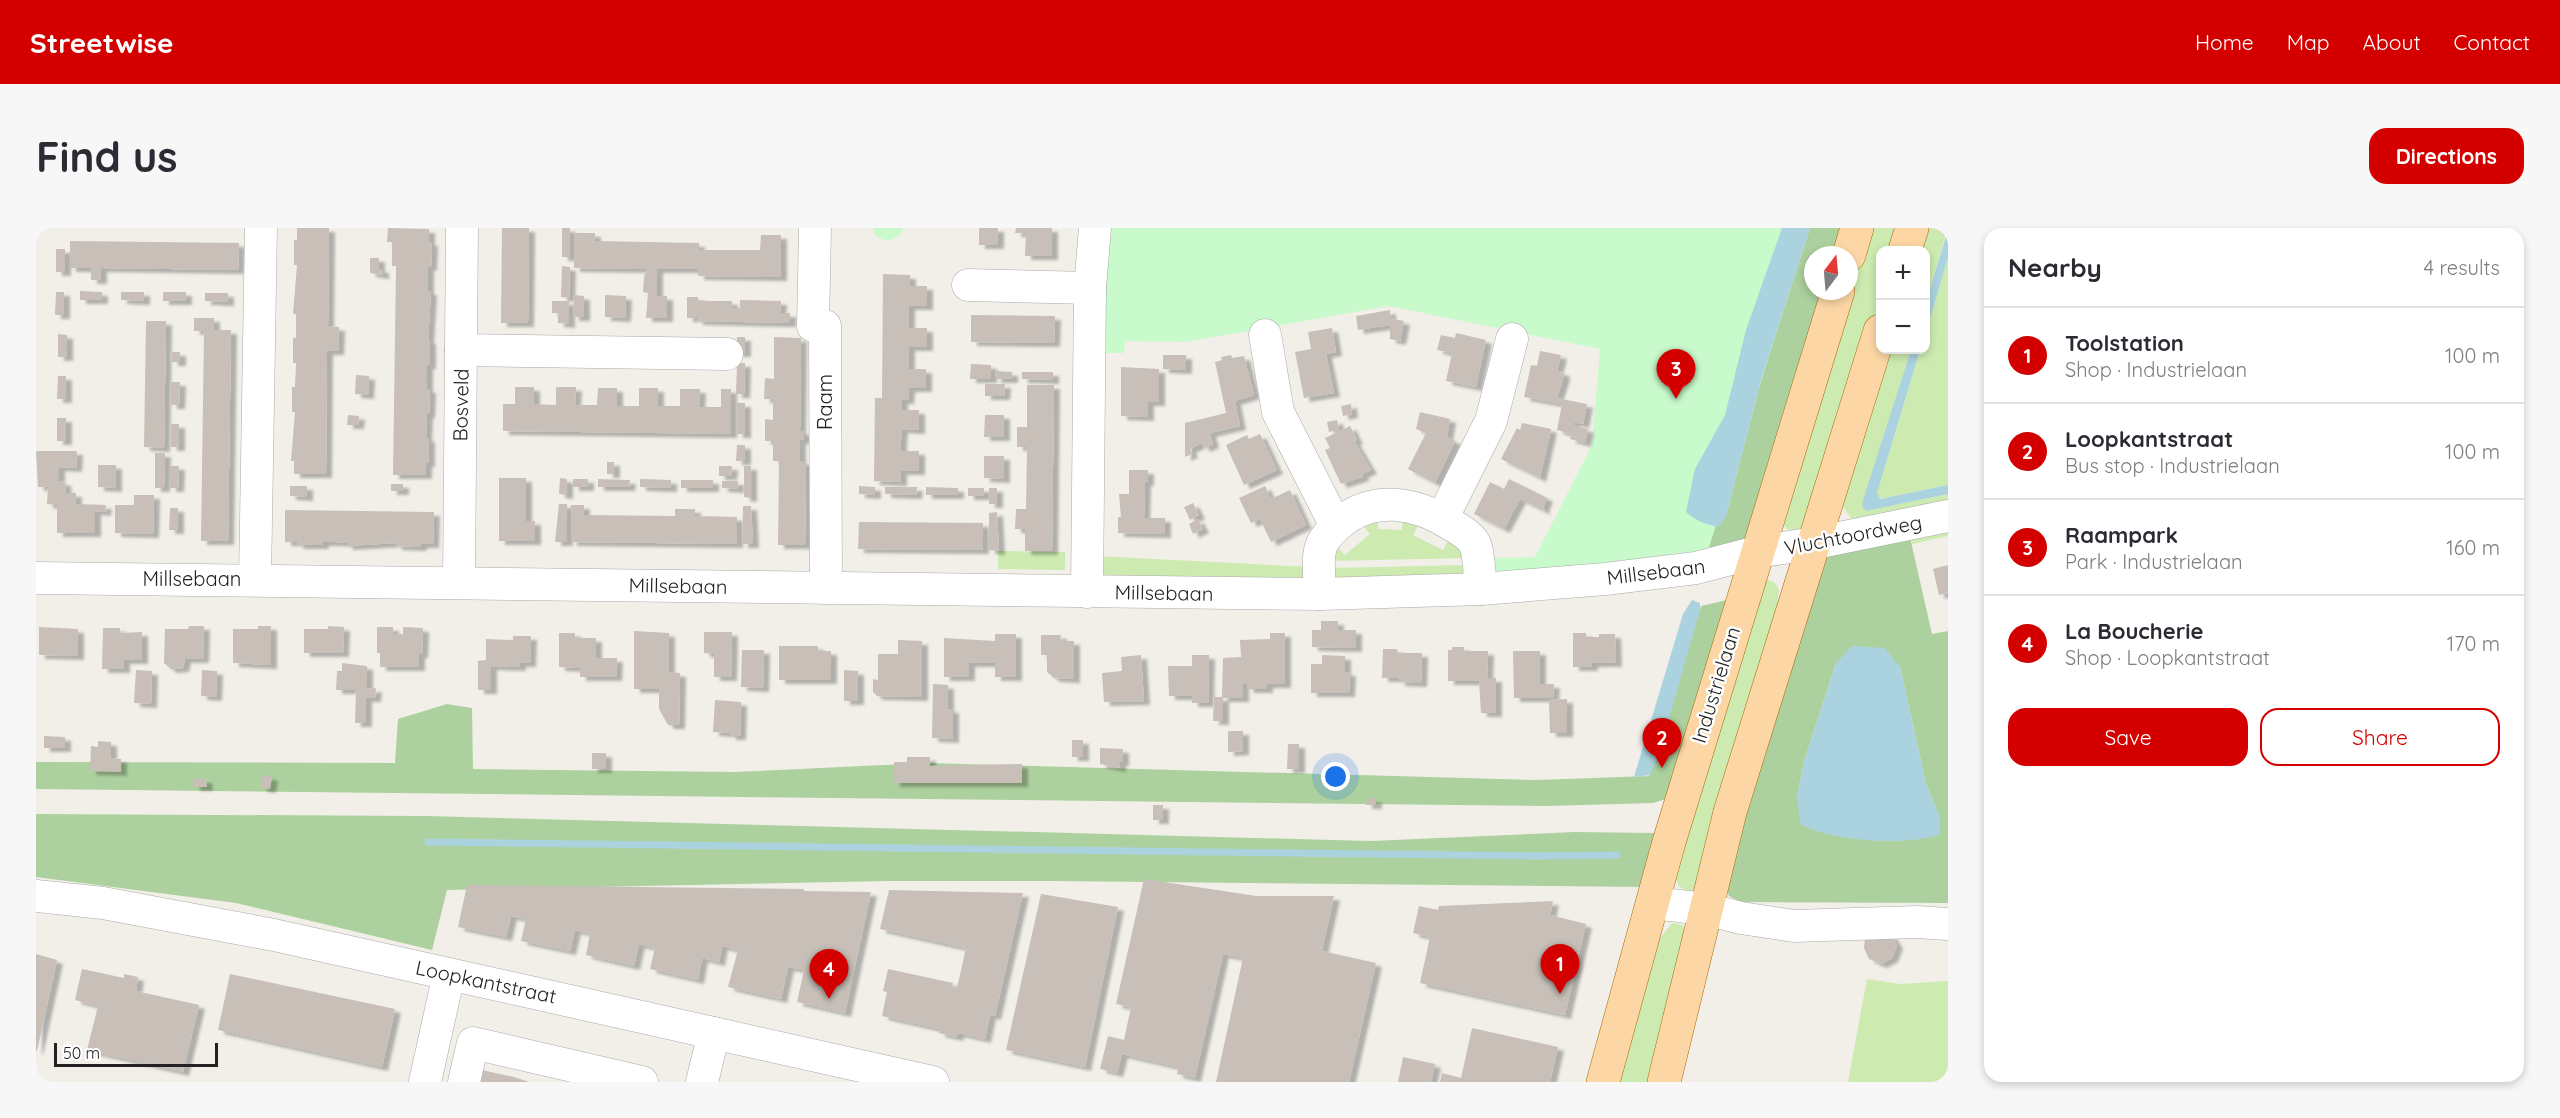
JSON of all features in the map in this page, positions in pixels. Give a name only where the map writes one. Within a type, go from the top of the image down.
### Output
[{"type":"main road","points":[[1852,246],[1857,228]]},
{"type":"main road","points":[[1906,246],[1912,228]]},
{"type":"main road","name":"Industrielaan","points":[[1603,1082],[1652,903],[1835,300]]},
{"type":"main road","points":[[1664,1082],[1730,812],[1876,348]]},
{"type":"street","points":[[255,579],[261,228]]},
{"type":"street","name":"Bosveld","points":[[459,582],[462,228]]},
{"type":"street","name":"Raam","points":[[815,228],[813,326],[825,326],[826,588]]},
{"type":"street","points":[[1087,592],[1090,288],[1095,228]]},
{"type":"street","points":[[968,285],[1090,288]]},
{"type":"street","points":[[1265,335],[1278,412],[1336,526]]},
{"type":"street","points":[[1442,519],[1491,421],[1512,339]]},
{"type":"street","points":[[461,350],[727,354]]},
{"type":"street","points":[[1320,594],[1319,553],[1326,537],[1350,514],[1366,506],[1380,504],[1405,506],[1442,519],[1465,533],[1474,543],[1481,590]]},
{"type":"street","name":"Vluchtoordweg","points":[[1757,552],[1815,543],[1948,516]]},
{"type":"street","name":"Millsebaan","points":[[36,578],[1320,594],[1481,590],[1605,579],[1696,568],[1757,552]]},
{"type":"street","name":"Loopkantstraat","points":[[36,896],[103,903],[274,935],[933,1082]]},
{"type":"street","points":[[1652,903],[1706,909],[1741,918],[1794,926],[1917,922],[1948,924]]},
{"type":"street","points":[[425,1082],[449,974]]},
{"type":"street","points":[[702,1082],[714,1033]]},
{"type":"street","points":[[464,1082],[473,1043],[642,1082]]},
{"type":"green space","points":[[872,228],[904,228],[896,238],[889,240],[877,237]]},
{"type":"green space","points":[[1110,228],[1809,228],[1706,557],[1497,577],[1489,558],[1535,557],[1592,445],[1600,349],[1389,306],[1186,342],[1125,341],[1124,353],[1098,353]]},
{"type":"green space","points":[[1810,228],[1843,228],[1838,246],[1804,246]]},
{"type":"green space","points":[[1864,228],[1903,228],[1897,246],[1876,246],[1876,312],[1812,518],[1801,530],[1789,530],[1780,523],[1846,300],[1858,300],[1858,248]]},
{"type":"green space","points":[[1924,228],[1948,228],[1930,289],[1930,246],[1918,246]]},
{"type":"green space","points":[[1804,247],[1804,300],[1821,300],[1748,538],[1729,554],[1631,536],[1726,516],[1761,380]]},
{"type":"green space","points":[[1948,258],[1948,485],[1879,499],[1877,493],[1919,354],[1930,354],[1930,319]]},
{"type":"green space","points":[[1885,354],[1910,354],[1862,506],[1870,510],[1948,494],[1948,506],[1859,523],[1852,519],[1842,506]]},
{"type":"green space","points":[[1378,514],[1378,529],[1402,530],[1403,516],[1420,521],[1413,535],[1443,550],[1451,536],[1468,558],[1330,561],[1335,545],[1345,555],[1370,534],[1361,523]]},
{"type":"green space","points":[[1948,524],[1948,536],[1912,544],[1909,533]]},
{"type":"green space","points":[[1909,533],[1932,634],[1948,631],[1948,903],[1741,902],[1729,896],[1724,883],[1820,563],[1830,553]],"holes":[[[1836,663],[1900,667],[1926,784],[1940,818],[1940,834],[1797,796],[1804,762]]]},
{"type":"green space","points":[[998,551],[1065,552],[1065,570],[998,569]]},
{"type":"green space","points":[[1095,556],[1309,567],[1308,580],[1101,579]]},
{"type":"green space","points":[[1469,565],[1466,575],[1336,582],[1329,568]]},
{"type":"green space","points":[[1765,579],[1774,582],[1779,590],[1776,611],[1696,890],[1686,891],[1679,886],[1675,877]]},
{"type":"green space","points":[[1727,600],[1666,799],[1653,803],[1546,806],[36,789],[36,762],[395,763],[398,719],[447,704],[472,708],[473,769],[735,772],[926,763],[1537,780],[1649,776],[1701,606]]},
{"type":"green space","points":[[36,814],[426,816],[1371,841],[1574,832],[1655,833],[1643,887],[888,881],[447,890],[432,950],[236,903],[36,877]]},
{"type":"green space","points":[[1672,923],[1682,925],[1689,937],[1657,1082],[1616,1082],[1655,945]]},
{"type":"green space","points":[[1867,979],[1900,984],[1948,981],[1948,1077],[1943,1082],[1848,1082]]},
{"type":"water","points":[[1782,228],[1810,228],[1761,380],[1726,516],[1718,527],[1701,522],[1686,512],[1695,469],[1725,415],[1746,330]]},
{"type":"water","points":[[1948,230],[1948,258],[1930,319],[1930,289]]},
{"type":"water","points":[[1910,354],[1919,354],[1877,493],[1880,499],[1948,485],[1948,494],[1866,511],[1862,506]]},
{"type":"water","points":[[1692,600],[1700,603],[1700,610],[1658,757],[1650,775],[1634,777],[1683,614]]},
{"type":"water","points":[[1852,646],[1885,648],[1900,667],[1926,784],[1940,818],[1940,834],[1909,840],[1869,840],[1830,835],[1800,824],[1797,796],[1804,762],[1836,663]]},
{"type":"building","points":[[297,228],[329,228],[328,326],[339,327],[338,351],[327,351],[326,474],[294,474],[294,461],[291,461],[295,412],[292,412],[292,387],[295,387],[296,363],[293,363],[293,338],[296,338],[296,314],[293,314],[297,265],[294,265],[294,240],[297,240]]},
{"type":"building","points":[[388,228],[429,229],[429,242],[432,242],[431,267],[428,266],[428,291],[431,291],[428,340],[430,340],[430,365],[427,365],[427,389],[430,389],[426,438],[429,438],[429,463],[426,463],[426,475],[393,475],[396,266],[392,266],[392,242],[387,242]]},
{"type":"building","points":[[502,228],[529,228],[528,323],[501,323]]},
{"type":"building","points":[[562,228],[570,228],[570,257],[562,257]]},
{"type":"building","points":[[979,228],[998,228],[998,245],[979,245]]},
{"type":"building","points":[[1016,228],[1052,228],[1052,256],[1025,256],[1026,233],[1015,233]]},
{"type":"building","points":[[574,233],[595,233],[595,241],[699,243],[699,250],[760,250],[761,235],[781,235],[781,277],[698,276],[698,269],[657,269],[657,296],[667,296],[667,318],[646,318],[648,293],[643,292],[647,269],[574,268]]},
{"type":"building","points":[[70,241],[239,243],[238,270],[101,268],[101,280],[91,280],[91,268],[70,268]]},
{"type":"building","points":[[56,249],[65,249],[65,272],[56,272]]},
{"type":"building","points":[[370,258],[379,258],[379,269],[383,269],[383,275],[370,273]]},
{"type":"building","points":[[562,266],[570,267],[569,298],[561,297]]},
{"type":"building","points":[[883,274],[910,275],[910,286],[927,286],[927,306],[909,306],[909,328],[927,328],[927,347],[909,347],[909,369],[926,369],[926,388],[909,388],[908,400],[902,400],[902,410],[919,410],[919,430],[902,429],[901,451],[919,451],[919,471],[901,471],[901,482],[874,481],[875,398],[882,398]]},
{"type":"building","points":[[80,291],[102,292],[102,300],[80,300]]},
{"type":"building","points":[[56,292],[64,292],[64,315],[55,315]]},
{"type":"building","points":[[121,292],[144,292],[144,301],[121,300]]},
{"type":"building","points":[[163,292],[186,292],[186,301],[163,301]]},
{"type":"building","points":[[205,293],[228,293],[228,302],[205,301]]},
{"type":"building","points":[[574,295],[584,296],[584,317],[573,317]]},
{"type":"building","points":[[605,295],[626,296],[625,318],[605,317]]},
{"type":"building","points":[[687,297],[698,297],[698,300],[708,301],[732,301],[732,308],[740,308],[740,300],[781,301],[780,313],[790,313],[790,323],[697,321],[697,318],[687,318]]},
{"type":"building","points":[[552,301],[569,301],[569,324],[558,323],[558,313],[552,313]]},
{"type":"building","points":[[1390,310],[1390,318],[1404,321],[1400,341],[1390,339],[1390,325],[1358,330],[1356,316]]},
{"type":"building","points":[[971,315],[1055,316],[1054,343],[971,342]]},
{"type":"building","points":[[194,318],[214,318],[214,330],[231,330],[228,541],[201,541],[204,331],[194,331]]},
{"type":"building","points":[[146,321],[166,321],[164,448],[144,447]]},
{"type":"building","points":[[1332,328],[1336,352],[1326,354],[1334,393],[1304,398],[1295,352],[1311,349],[1308,332]]},
{"type":"building","points":[[1456,333],[1486,340],[1476,387],[1446,381],[1452,353],[1437,350],[1441,335],[1455,338]]},
{"type":"building","points":[[58,334],[67,335],[67,357],[58,357]]},
{"type":"building","points":[[737,337],[745,337],[745,353],[737,353]]},
{"type":"building","points":[[774,337],[801,338],[800,431],[804,431],[804,440],[800,440],[800,461],[806,461],[805,545],[778,545],[779,461],[773,461],[773,441],[765,441],[765,419],[773,420],[773,399],[764,399],[765,378],[774,379]]},
{"type":"building","points":[[1540,351],[1561,355],[1557,371],[1563,372],[1564,376],[1557,398],[1587,404],[1583,424],[1574,422],[1573,425],[1588,429],[1585,443],[1570,439],[1571,434],[1557,430],[1562,404],[1524,397],[1531,365],[1537,366]]},
{"type":"building","points":[[172,352],[180,352],[180,362],[172,362]]},
{"type":"building","points":[[1163,355],[1186,355],[1186,370],[1163,369]]},
{"type":"building","points":[[1231,355],[1232,358],[1244,356],[1254,395],[1235,401],[1240,426],[1210,433],[1213,444],[1204,448],[1202,443],[1190,449],[1192,454],[1185,457],[1185,423],[1226,413],[1215,362],[1222,360],[1221,357]]},
{"type":"building","points":[[737,363],[745,363],[744,394],[736,394]]},
{"type":"building","points":[[971,364],[991,365],[991,379],[970,379]]},
{"type":"building","points":[[1121,367],[1159,369],[1159,402],[1148,402],[1148,417],[1121,416]]},
{"type":"building","points":[[996,371],[1012,372],[1012,379],[995,379]]},
{"type":"building","points":[[1022,372],[1053,372],[1053,380],[1022,379]]},
{"type":"building","points":[[356,375],[369,376],[368,395],[355,394]]},
{"type":"building","points":[[58,376],[66,376],[66,399],[57,399]]},
{"type":"building","points":[[171,382],[180,382],[179,405],[171,405]]},
{"type":"building","points":[[985,384],[1005,384],[1004,396],[985,396]]},
{"type":"building","points":[[1027,385],[1054,385],[1052,551],[1025,551],[1025,529],[1015,529],[1016,509],[1026,509],[1027,447],[1017,447],[1017,427],[1027,427]]},
{"type":"building","points":[[515,387],[534,387],[534,404],[556,405],[556,387],[576,387],[575,405],[597,405],[598,388],[617,388],[617,406],[639,406],[639,388],[658,388],[658,406],[680,406],[680,389],[700,389],[699,407],[721,407],[721,389],[731,389],[731,434],[503,431],[503,404],[515,404]]},
{"type":"building","points":[[737,403],[745,403],[745,434],[737,434]]},
{"type":"building","points":[[1351,404],[1352,414],[1343,416],[1341,406]]},
{"type":"building","points":[[1420,412],[1450,419],[1447,437],[1455,441],[1435,483],[1408,469],[1426,433],[1416,429]]},
{"type":"building","points":[[348,415],[359,416],[358,425],[347,425]]},
{"type":"building","points":[[985,415],[1004,415],[1004,437],[984,437]]},
{"type":"building","points":[[57,418],[66,418],[66,441],[57,441]]},
{"type":"building","points":[[1337,420],[1339,430],[1329,432],[1327,422]]},
{"type":"building","points":[[1522,423],[1551,429],[1540,478],[1501,459]]},
{"type":"building","points":[[171,424],[179,424],[179,447],[171,447]]},
{"type":"building","points":[[1350,426],[1357,440],[1354,441],[1371,470],[1362,474],[1363,477],[1341,484],[1325,450],[1330,448],[1325,438]]},
{"type":"building","points":[[1260,434],[1277,470],[1244,485],[1226,445],[1247,435],[1249,439]]},
{"type":"building","points":[[737,445],[745,445],[745,461],[736,461]]},
{"type":"building","points":[[36,451],[77,451],[76,468],[59,467],[59,481],[65,482],[66,493],[76,493],[76,504],[106,505],[105,512],[95,511],[95,533],[57,533],[57,505],[47,504],[48,487],[38,487]]},
{"type":"building","points":[[155,453],[165,453],[164,488],[155,488]]},
{"type":"building","points":[[984,456],[1004,456],[1004,479],[984,478]]},
{"type":"building","points":[[607,462],[614,462],[614,474],[607,474]]},
{"type":"building","points":[[98,465],[116,465],[116,488],[98,487]]},
{"type":"building","points":[[170,466],[179,466],[178,488],[170,488]]},
{"type":"building","points":[[719,466],[732,466],[731,476],[719,476]]},
{"type":"building","points":[[744,466],[751,466],[751,498],[744,497]]},
{"type":"building","points":[[1129,470],[1148,470],[1148,482],[1145,482],[1144,518],[1165,518],[1165,534],[1118,533],[1118,517],[1121,517],[1119,494],[1129,494]]},
{"type":"building","points":[[499,478],[526,478],[526,521],[535,521],[535,541],[499,541]]},
{"type":"building","points":[[560,478],[567,479],[567,495],[559,494]]},
{"type":"building","points":[[573,479],[588,479],[588,487],[573,487]]},
{"type":"building","points":[[598,479],[630,480],[629,487],[598,487]]},
{"type":"building","points":[[640,479],[671,480],[671,488],[640,487]]},
{"type":"building","points":[[1509,479],[1547,498],[1543,508],[1545,511],[1520,499],[1504,529],[1474,514],[1490,482],[1504,489]]},
{"type":"building","points":[[681,480],[713,480],[713,488],[681,488]]},
{"type":"building","points":[[722,481],[738,481],[738,489],[722,488]]},
{"type":"building","points":[[391,484],[403,484],[403,491],[391,491]]},
{"type":"building","points":[[290,486],[307,486],[307,497],[290,496]]},
{"type":"building","points":[[859,486],[875,487],[875,495],[859,494]]},
{"type":"building","points":[[1265,486],[1271,499],[1290,490],[1306,525],[1271,542],[1260,519],[1251,523],[1239,498]]},
{"type":"building","points":[[885,487],[917,487],[916,495],[885,494]]},
{"type":"building","points":[[926,487],[958,488],[958,495],[926,495]]},
{"type":"building","points":[[968,488],[984,488],[984,496],[968,496]]},
{"type":"building","points":[[989,488],[997,488],[997,504],[989,504]]},
{"type":"building","points":[[134,495],[154,495],[153,534],[115,533],[115,505],[134,505]]},
{"type":"building","points":[[1193,503],[1199,515],[1190,520],[1184,507]]},
{"type":"building","points":[[559,504],[567,504],[567,542],[555,542]]},
{"type":"building","points":[[571,505],[584,505],[584,515],[675,516],[675,509],[695,509],[695,516],[737,517],[737,544],[571,542]]},
{"type":"building","points":[[743,506],[751,506],[753,544],[742,544]]},
{"type":"building","points":[[170,508],[178,508],[178,530],[169,530]]},
{"type":"building","points":[[285,510],[434,512],[433,544],[421,544],[421,547],[396,546],[396,543],[347,546],[347,543],[335,542],[323,542],[322,545],[297,545],[298,542],[285,542]]},
{"type":"building","points":[[997,512],[999,551],[989,550],[989,513]]},
{"type":"building","points":[[1198,519],[1203,529],[1193,534],[1189,524]]},
{"type":"building","points":[[859,522],[983,523],[983,550],[858,549]]},
{"type":"building","points":[[1948,565],[1948,593],[1939,595],[1933,569]]},
{"type":"building","points":[[1321,621],[1338,621],[1338,630],[1356,630],[1356,648],[1312,647],[1312,630],[1321,630]]},
{"type":"building","points":[[189,626],[204,626],[203,659],[185,659],[183,668],[171,669],[164,663],[165,629],[188,629]]},
{"type":"building","points":[[258,626],[271,626],[271,665],[233,663],[233,629],[258,629]]},
{"type":"building","points":[[328,626],[344,627],[343,653],[304,653],[304,629],[328,629]]},
{"type":"building","points":[[39,627],[78,629],[78,656],[39,655]]},
{"type":"building","points":[[377,627],[393,627],[393,634],[403,634],[403,627],[423,628],[419,667],[380,667],[380,653],[377,653]]},
{"type":"building","points":[[103,628],[120,628],[120,633],[142,632],[142,660],[124,660],[124,669],[102,669]]},
{"type":"building","points":[[634,631],[669,633],[669,672],[680,673],[679,725],[668,725],[659,709],[659,689],[634,689]]},
{"type":"building","points":[[704,632],[732,632],[731,677],[714,677],[714,654],[704,653]]},
{"type":"building","points":[[559,633],[575,633],[575,638],[596,638],[596,658],[617,658],[616,677],[580,677],[580,668],[559,667]]},
{"type":"building","points":[[1270,633],[1285,633],[1285,684],[1267,684],[1267,689],[1248,689],[1247,684],[1243,684],[1243,698],[1223,698],[1223,721],[1213,721],[1214,697],[1222,697],[1223,658],[1241,657],[1240,640],[1270,639]]},
{"type":"building","points":[[1573,633],[1586,633],[1586,637],[1615,634],[1616,663],[1592,663],[1592,667],[1573,667]]},
{"type":"building","points":[[995,634],[1016,634],[1016,677],[995,677],[995,663],[969,663],[969,677],[944,677],[944,638],[995,641]]},
{"type":"building","points":[[1041,635],[1061,635],[1060,641],[1074,641],[1074,679],[1054,678],[1047,672],[1047,655],[1041,655]]},
{"type":"building","points":[[513,636],[531,636],[530,663],[520,663],[520,667],[491,666],[491,690],[478,690],[478,661],[486,660],[486,639],[513,640]]},
{"type":"building","points":[[898,640],[922,641],[922,697],[877,696],[873,692],[873,679],[878,680],[878,654],[898,654]]},
{"type":"building","points":[[779,646],[818,646],[818,651],[831,651],[831,680],[779,680]]},
{"type":"building","points":[[1452,647],[1464,647],[1464,651],[1488,651],[1487,678],[1496,678],[1496,713],[1481,713],[1479,681],[1448,681],[1448,650],[1452,650]]},
{"type":"building","points":[[1383,649],[1397,649],[1398,653],[1422,653],[1421,683],[1399,682],[1399,678],[1382,678]]},
{"type":"building","points":[[742,650],[764,650],[763,688],[741,687]]},
{"type":"building","points":[[1513,651],[1540,651],[1540,684],[1554,684],[1553,698],[1514,698]]},
{"type":"building","points":[[1141,655],[1144,701],[1104,702],[1102,673],[1122,671],[1121,657]]},
{"type":"building","points":[[1192,655],[1209,655],[1208,703],[1192,703],[1192,696],[1169,696],[1168,666],[1192,666]]},
{"type":"building","points":[[1322,655],[1345,656],[1345,672],[1350,672],[1349,693],[1311,693],[1311,664],[1322,664]]},
{"type":"building","points":[[342,663],[367,666],[367,689],[376,688],[375,698],[366,698],[366,723],[355,723],[356,690],[336,690],[337,671],[342,671]]},
{"type":"building","points":[[136,670],[152,671],[151,704],[134,703]]},
{"type":"building","points":[[202,670],[217,671],[216,697],[201,696]]},
{"type":"building","points":[[844,670],[858,671],[858,701],[844,701]]},
{"type":"building","points":[[933,684],[948,685],[948,709],[953,709],[953,739],[932,738]]},
{"type":"building","points":[[1567,699],[1567,733],[1550,733],[1549,700]]},
{"type":"building","points":[[715,700],[741,702],[740,736],[713,732]]},
{"type":"building","points":[[1228,731],[1243,731],[1243,751],[1228,752]]},
{"type":"building","points":[[44,736],[65,737],[65,748],[44,748]]},
{"type":"building","points":[[1072,740],[1083,740],[1083,757],[1072,757]]},
{"type":"building","points":[[98,741],[111,742],[111,758],[121,759],[121,772],[90,771],[91,746],[98,747]]},
{"type":"building","points":[[1288,744],[1299,744],[1299,769],[1287,769]]},
{"type":"building","points":[[1100,748],[1123,749],[1123,762],[1120,762],[1120,768],[1100,764]]},
{"type":"building","points":[[592,753],[606,753],[606,769],[592,769]]},
{"type":"building","points":[[907,757],[930,757],[930,766],[1022,764],[1022,783],[894,783],[894,762],[907,762]]},
{"type":"building","points":[[262,775],[272,777],[270,789],[261,788]]},
{"type":"building","points":[[194,779],[206,779],[207,787],[194,787]]},
{"type":"building","points":[[1367,798],[1376,799],[1376,805],[1366,805]]},
{"type":"building","points":[[1153,805],[1163,805],[1163,820],[1153,820]]},
{"type":"building","points":[[1144,879],[1256,896],[1334,896],[1322,951],[1376,963],[1349,1082],[1216,1082],[1243,958],[1223,954],[1195,1078],[1177,1074],[1178,1067],[1122,1054],[1117,1073],[1100,1069],[1108,1036],[1124,1040],[1131,1007],[1116,1004]]},
{"type":"building","points":[[467,885],[804,889],[804,891],[871,892],[845,1013],[797,1002],[804,970],[788,967],[781,999],[728,987],[738,950],[722,946],[719,962],[702,958],[698,980],[650,969],[655,948],[639,944],[634,966],[586,955],[590,934],[575,930],[570,951],[521,941],[526,919],[511,916],[506,937],[458,927]]},
{"type":"building","points":[[889,890],[1023,893],[995,1016],[990,1015],[985,1039],[958,1033],[957,1037],[939,1033],[940,1029],[882,1016],[887,992],[883,991],[888,969],[953,983],[952,987],[957,988],[966,948],[880,929]]},
{"type":"building","points":[[1041,894],[1118,907],[1085,1067],[1006,1050]]},
{"type":"building","points":[[1553,901],[1550,915],[1586,924],[1565,1015],[1420,983],[1430,937],[1413,933],[1419,906],[1438,910],[1439,906]]},
{"type":"building","points":[[1891,935],[1897,945],[1892,958],[1881,964],[1869,959],[1864,948],[1865,939]]},
{"type":"building","points":[[36,954],[57,960],[37,1051],[36,1051]]},
{"type":"building","points":[[82,969],[124,978],[124,974],[138,977],[136,991],[199,1005],[183,1072],[87,1050],[98,1006],[75,1000]]},
{"type":"building","points":[[230,974],[395,1009],[382,1067],[218,1030]]},
{"type":"building","points":[[1472,1028],[1558,1047],[1550,1082],[1440,1082],[1442,1073],[1461,1078]]},
{"type":"building","points":[[1403,1057],[1435,1064],[1431,1082],[1398,1082]]},
{"type":"building","points":[[482,1070],[514,1077],[529,1082],[478,1082]]},
{"type":"waterway","points":[[428,842],[1536,856],[1617,855]]},
{"type":"place","name":"Raampark","points":[[1676,399]]},
{"type":"place","name":"Loopkantstraat","points":[[1662,768]]},
{"type":"place","name":"Toolstation","points":[[1560,994]]},
{"type":"place","name":"La Boucherie","points":[[829,999]]}]
